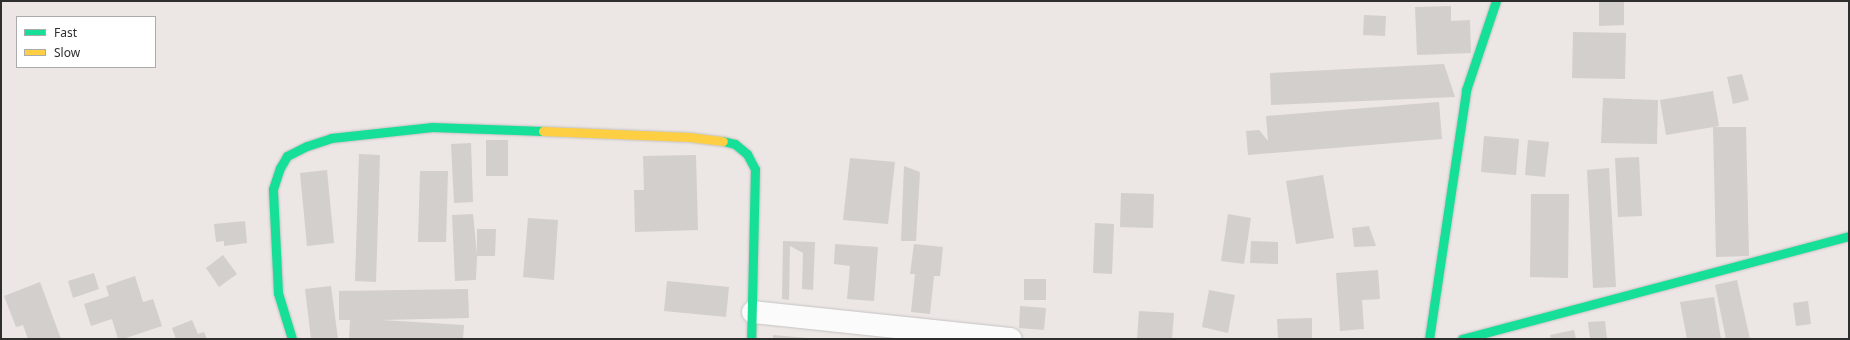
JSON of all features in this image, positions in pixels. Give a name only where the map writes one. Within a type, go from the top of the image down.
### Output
[{"type":"street","points":[[1429,339],[1466,90],[1496,1]]},
{"type":"street","points":[[292,339],[278,293],[273,189],[280,168],[287,156],[307,146],[331,138],[432,127],[689,137],[716,139],[734,144],[748,154],[755,169],[753,312],[751,339]]},
{"type":"street","points":[[1462,339],[1849,236]]},
{"type":"street","points":[[753,312],[1011,339]]},
{"type":"building","points":[[1599,1],[1624,1],[1624,25],[1599,26]]},
{"type":"building","points":[[1451,6],[1451,21],[1470,20],[1471,53],[1417,55],[1415,7]]},
{"type":"building","points":[[1364,15],[1386,16],[1385,36],[1363,35]]},
{"type":"building","points":[[1573,32],[1626,33],[1625,79],[1572,78]]},
{"type":"building","points":[[1444,64],[1455,97],[1271,105],[1270,73]]},
{"type":"building","points":[[1742,74],[1749,100],[1733,104],[1727,77]]},
{"type":"building","points":[[1713,91],[1719,126],[1666,135],[1660,100]]},
{"type":"building","points":[[1603,98],[1658,100],[1657,144],[1601,143]]},
{"type":"building","points":[[1439,102],[1442,139],[1248,155],[1246,131],[1259,130],[1268,141],[1266,116]]},
{"type":"building","points":[[1713,127],[1746,127],[1749,256],[1716,257]]},
{"type":"building","points":[[1484,136],[1519,139],[1516,175],[1481,172]]},
{"type":"building","points":[[486,140],[508,140],[508,176],[486,176]]},
{"type":"building","points":[[1528,140],[1549,142],[1545,177],[1525,175]]},
{"type":"building","points":[[471,143],[473,202],[454,203],[451,144]]},
{"type":"building","points":[[359,154],[380,155],[376,282],[355,281]]},
{"type":"building","points":[[696,155],[698,230],[635,232],[634,190],[644,190],[643,156]]},
{"type":"building","points":[[1639,157],[1642,216],[1618,217],[1615,158]]},
{"type":"building","points":[[850,158],[895,162],[888,224],[843,220]]},
{"type":"building","points":[[904,166],[920,172],[916,241],[901,241]]},
{"type":"building","points":[[1609,168],[1616,287],[1593,288],[1587,170]]},
{"type":"building","points":[[327,170],[334,243],[307,246],[300,173]]},
{"type":"building","points":[[420,171],[448,171],[446,242],[418,242]]},
{"type":"building","points":[[1323,175],[1334,238],[1296,244],[1286,181]]},
{"type":"building","points":[[1121,193],[1154,194],[1153,228],[1120,227]]},
{"type":"building","points":[[1531,194],[1569,194],[1568,278],[1530,277]]},
{"type":"building","points":[[473,214],[477,254],[477,229],[496,229],[495,256],[477,256],[476,280],[455,281],[452,215]]},
{"type":"building","points":[[1228,214],[1251,218],[1244,264],[1221,261]]},
{"type":"building","points":[[528,218],[558,220],[554,280],[523,277]]},
{"type":"building","points":[[245,221],[247,243],[224,246],[224,241],[216,242],[214,224]]},
{"type":"building","points":[[1095,223],[1114,224],[1112,274],[1093,273]]},
{"type":"building","points":[[1369,226],[1376,246],[1354,247],[1352,228]]},
{"type":"building","points":[[783,241],[815,242],[813,290],[802,289],[803,253],[790,246],[789,300],[782,299]]},
{"type":"building","points":[[1251,241],[1278,242],[1278,264],[1250,263]]},
{"type":"building","points":[[835,244],[878,247],[874,301],[847,299],[850,266],[834,264]]},
{"type":"building","points":[[914,244],[943,247],[940,276],[934,276],[930,314],[911,312],[915,274],[910,274]]},
{"type":"building","points":[[223,255],[237,274],[219,287],[206,268]]},
{"type":"building","points":[[1378,270],[1380,299],[1362,300],[1364,329],[1340,331],[1336,273]]},
{"type":"building","points":[[94,273],[99,289],[73,298],[68,281]]},
{"type":"building","points":[[135,276],[143,302],[153,299],[162,326],[123,339],[118,339],[112,319],[91,326],[84,304],[109,296],[106,286]]},
{"type":"building","points":[[1024,279],[1046,279],[1046,300],[1024,300]]},
{"type":"building","points":[[1737,280],[1750,339],[1726,339],[1715,285]]},
{"type":"building","points":[[667,281],[729,287],[726,317],[664,311]]},
{"type":"building","points":[[40,282],[61,339],[28,339],[23,325],[16,327],[4,296]]},
{"type":"building","points":[[331,286],[338,339],[311,339],[305,289]]},
{"type":"building","points":[[468,289],[469,318],[381,320],[464,325],[463,339],[349,339],[350,320],[339,320],[339,291]]},
{"type":"building","points":[[1209,290],[1235,295],[1228,333],[1202,327]]},
{"type":"building","points":[[1714,297],[1721,339],[1687,339],[1680,302]]},
{"type":"building","points":[[1808,301],[1811,324],[1796,326],[1793,303]]},
{"type":"building","points":[[1020,306],[1046,308],[1044,330],[1019,328]]},
{"type":"building","points":[[1139,311],[1174,313],[1172,339],[1137,339]]},
{"type":"building","points":[[1312,318],[1312,339],[1278,339],[1277,319]]},
{"type":"building","points":[[192,320],[198,334],[204,332],[207,339],[176,339],[172,328]]},
{"type":"building","points":[[1605,321],[1607,339],[1590,339],[1588,322]]},
{"type":"building","points":[[1574,330],[1576,339],[1551,339],[1550,335]]},
{"type":"building","points":[[773,335],[807,338],[807,339],[773,339]]},
{"type":"traffic: fast","points":[[1429,339],[1466,90],[1496,1]]},
{"type":"traffic: fast","points":[[292,339],[278,293],[273,189],[280,168],[287,156],[307,146],[331,138],[432,127],[543,131]]},
{"type":"traffic: fast","points":[[723,141],[735,144],[747,154],[755,169],[751,339]]},
{"type":"traffic: fast","points":[[1462,339],[1849,236]]},
{"type":"traffic: slow","points":[[543,131],[689,137],[723,141]]}]
